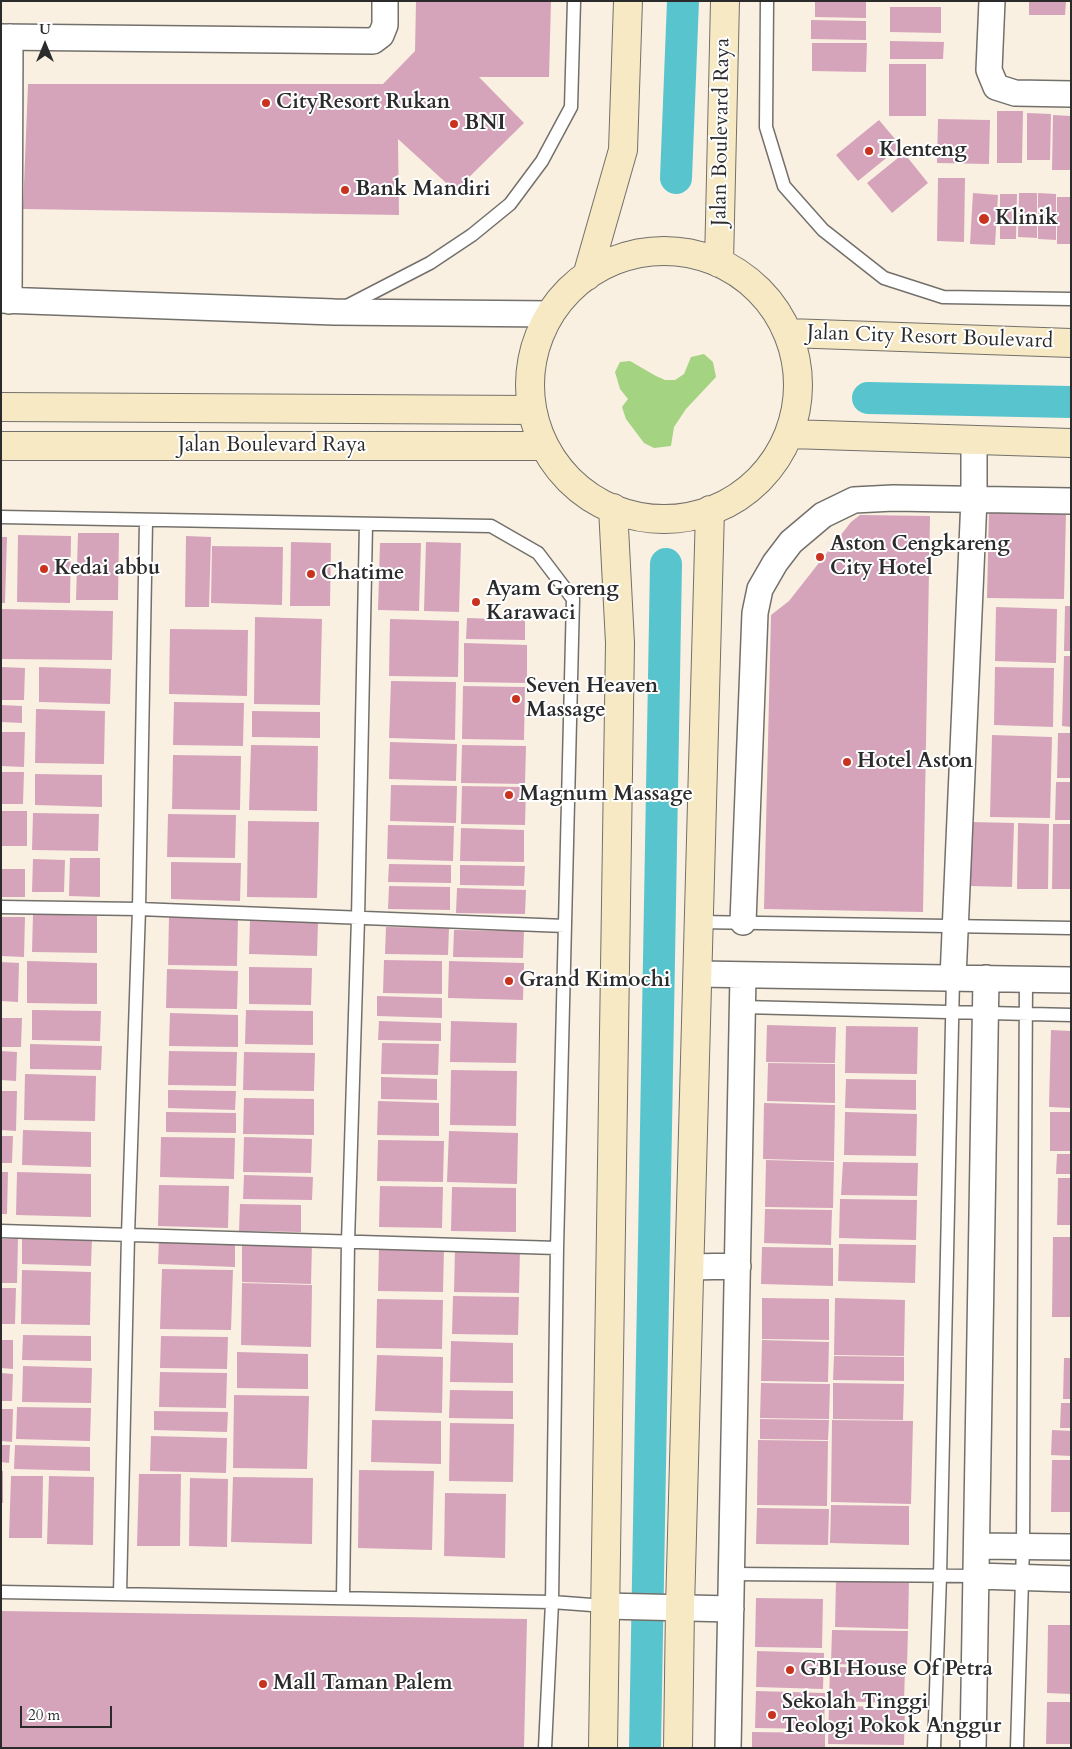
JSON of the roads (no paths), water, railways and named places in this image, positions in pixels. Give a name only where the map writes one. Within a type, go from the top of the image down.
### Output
[{"type":"street","points":[[385,1],[385,25],[380,35],[373,41],[5,37],[5,300],[334,312],[551,314]]},
{"type":"street","points":[[587,276],[623,150],[628,1]]},
{"type":"street","name":"Jalan Boulevard Raya","points":[[719,263],[725,1]]},
{"type":"street","points":[[992,1],[989,70],[996,87],[1015,93],[1071,94]]},
{"type":"street","points":[[651,252],[686,253],[719,263],[748,280],[772,304],[788,333],[798,365],[798,398],[790,434],[778,457],[759,480],[736,498],[710,510],[678,518],[645,516],[613,508],[594,498],[570,482],[555,466],[542,446],[532,410],[530,380],[533,357],[539,338],[551,314],[567,293],[587,276],[618,260],[651,252]]},
{"type":"street","name":"Jalan City Resort Boulevard","points":[[788,333],[1071,343]]},
{"type":"street","name":"Jalan Boulevard Raya","points":[[1,408],[532,410]]},
{"type":"street","points":[[790,434],[1071,443]]},
{"type":"street","points":[[953,978],[974,499],[974,440]]},
{"type":"street","name":"Jalan Boulevard Raya","points":[[1,446],[542,446]]},
{"type":"street","points":[[743,922],[755,613],[760,589],[774,564],[791,542],[823,515],[854,500],[893,498],[1071,501]]},
{"type":"street","points":[[603,1748],[616,1607],[620,643],[613,508]]},
{"type":"street","points":[[678,1748],[672,1608],[690,1266],[710,510]]},
{"type":"street","points":[[698,974],[1071,980]]},
{"type":"street","points":[[728,1748],[743,975]]},
{"type":"street","points":[[973,1748],[986,978]]},
{"type":"street","points":[[690,1266],[738,1266]]},
{"type":"street","points":[[977,1546],[1071,1548]]},
{"type":"street","points":[[977,1576],[1071,1579]]},
{"type":"street","points":[[616,1607],[731,1609]]},
{"type":"lane","points":[[334,312],[430,263],[472,235],[510,204],[542,161],[571,107],[574,1]]},
{"type":"lane","points":[[767,1],[766,128],[784,186],[823,230],[884,278],[943,297],[1071,299]]},
{"type":"lane","points":[[1,517],[491,526],[538,553],[573,599],[557,1248],[552,1602],[545,1748]]},
{"type":"lane","points":[[120,1594],[128,1235],[139,909],[146,521]]},
{"type":"lane","points":[[343,1598],[348,1242],[358,918],[366,524]]},
{"type":"lane","points":[[1,907],[139,909],[565,926]]},
{"type":"lane","points":[[699,922],[1071,928]]},
{"type":"lane","points":[[934,1748],[940,1576],[953,978]]},
{"type":"lane","points":[[1017,1748],[1023,1546],[1026,979]]},
{"type":"lane","points":[[742,1007],[1071,1015]]},
{"type":"lane","points":[[1,1231],[557,1248]]},
{"type":"lane","points":[[732,1574],[977,1576]]},
{"type":"lane","points":[[1,1592],[552,1602],[616,1607]]},
{"type":"waterway","points":[[676,178],[683,1]]},
{"type":"waterway","points":[[868,398],[1071,402]]},
{"type":"waterway","points":[[645,1748],[666,564]]},
{"type":"place","name":"CityResort Rukan","points":[[266,103]]},
{"type":"place","name":"BNI","points":[[454,124]]},
{"type":"place","name":"Klenteng","points":[[869,151]]},
{"type":"place","name":"Bank Mandiri","points":[[345,190]]},
{"type":"place","name":"Klinik","points":[[984,219]]},
{"type":"place","name":"Aston Cengkareng City Hotel","points":[[820,557]]},
{"type":"place","name":"Kedai abbu","points":[[44,569]]},
{"type":"place","name":"Chatime","points":[[311,574]]},
{"type":"place","name":"Ayam Goreng Karawaci","points":[[476,602]]},
{"type":"place","name":"Seven Heaven Massage","points":[[516,699]]},
{"type":"place","name":"Hotel Aston","points":[[847,762]]},
{"type":"place","name":"Magnum Massage","points":[[509,795]]},
{"type":"place","name":"Grand Kimochi","points":[[509,981]]},
{"type":"place","name":"GBI House Of Petra","points":[[790,1670]]},
{"type":"place","name":"Mall Taman Palem","points":[[263,1684]]},
{"type":"place","name":"Sekolah Tinggi Teologi Pokok Anggur","points":[[772,1715]]}]
